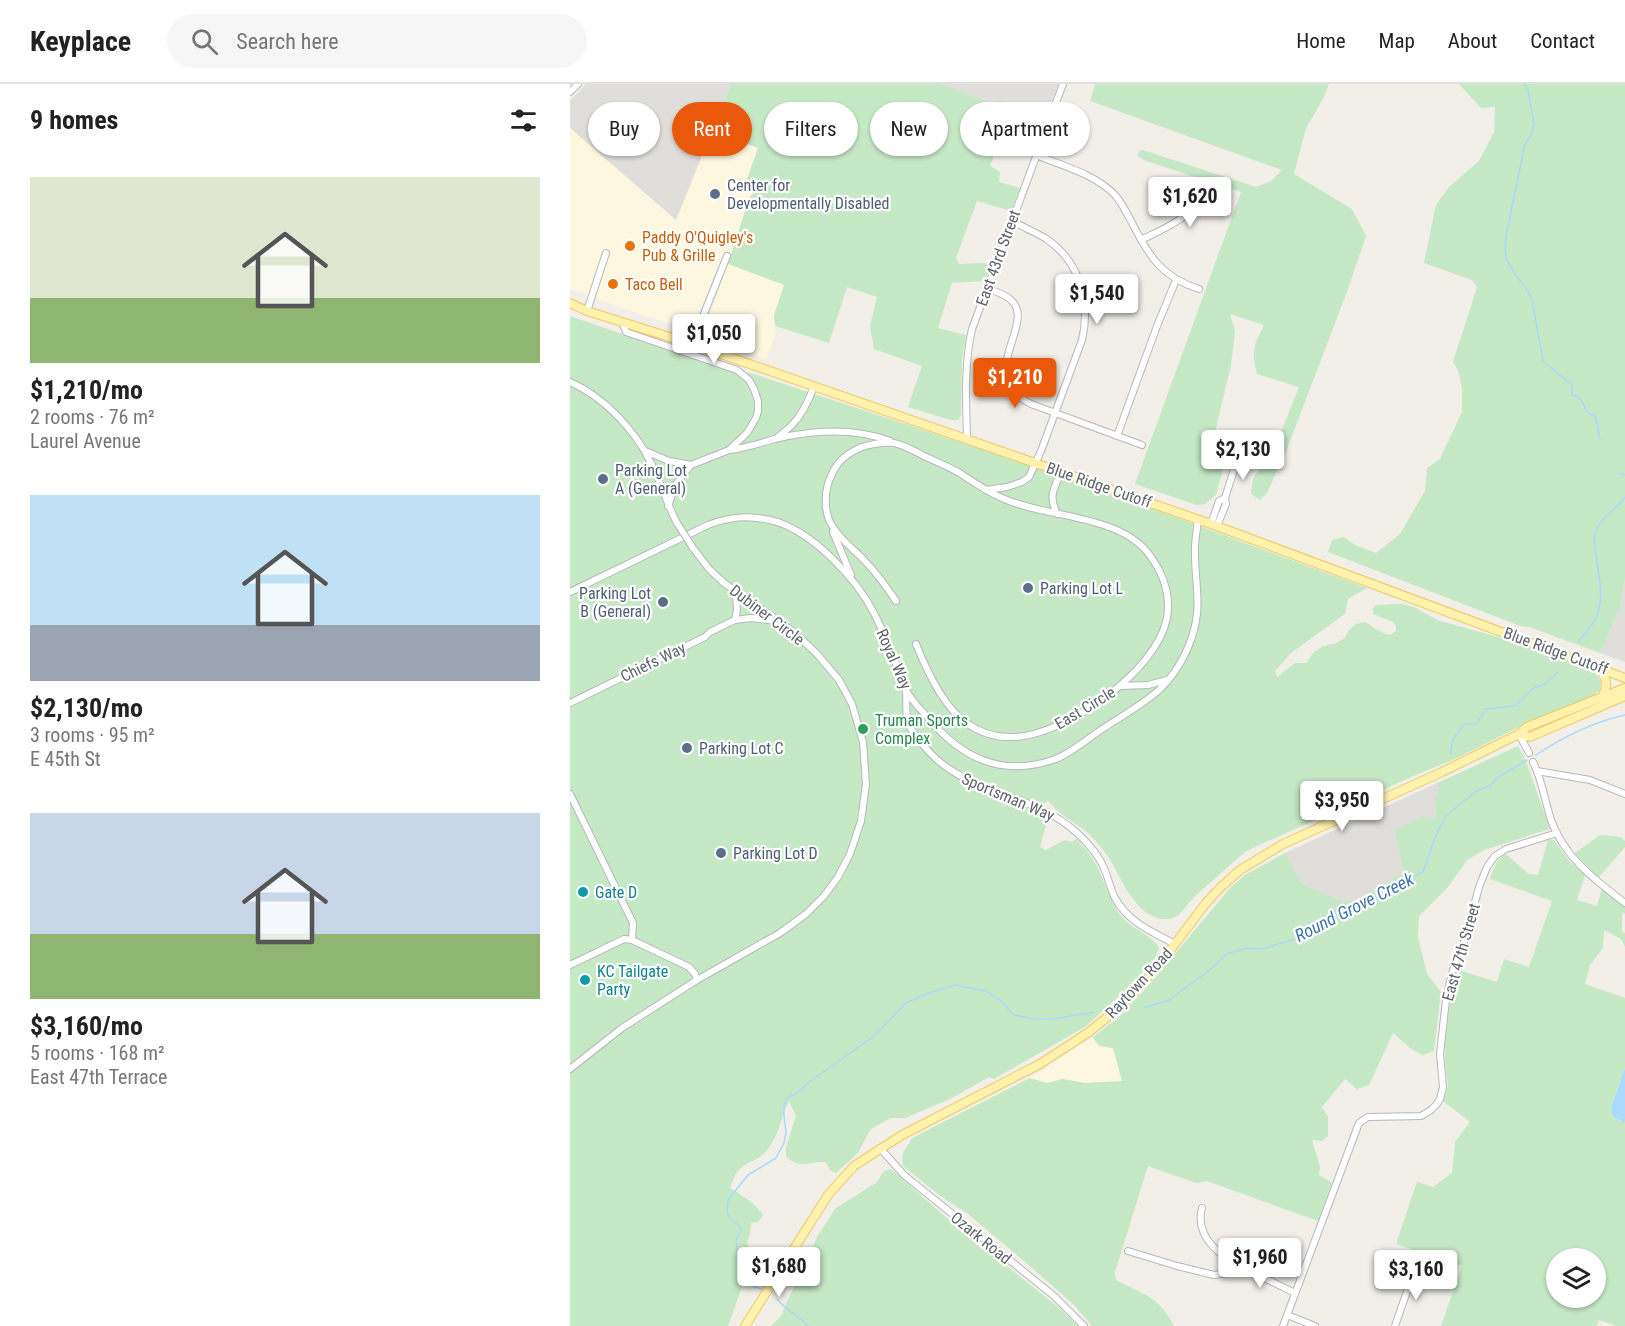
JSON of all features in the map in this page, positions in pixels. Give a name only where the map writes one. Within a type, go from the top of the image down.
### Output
[{"type":"main road","name":"Blue Ridge Cutoff","points":[[570,303],[587,311],[692,344],[1198,519],[1625,678]]},
{"type":"main road","points":[[1597,667],[1606,680],[1605,692],[1601,698]]},
{"type":"main road","name":"Raytown Road","points":[[746,1326],[828,1195],[854,1166],[880,1148],[1040,1064],[1089,1032],[1121,1006],[1159,965],[1206,903],[1240,870],[1284,844],[1442,772],[1527,728],[1625,688]]},
{"type":"main road","name":"Raytown Road","points":[[1519,734],[1530,737],[1625,696]]},
{"type":"street","points":[[570,92],[578,84]]},
{"type":"street","name":"East 43rd Street","points":[[1056,102],[1063,84]]},
{"type":"street","name":"East 43rd Street","points":[[967,438],[967,350],[972,329],[1036,156]]},
{"type":"street","points":[[1038,156],[1107,187],[1122,205],[1155,262],[1176,280],[1199,289]]},
{"type":"street","points":[[1141,240],[1184,217],[1197,203],[1208,184]]},
{"type":"street","points":[[986,489],[1007,487],[1029,477],[1055,414],[1085,328],[1084,293],[1075,269],[1061,251],[1045,238],[1012,221]]},
{"type":"street","points":[[587,311],[606,253]]},
{"type":"street","points":[[692,344],[726,256]]},
{"type":"street","points":[[1117,436],[1176,280]]},
{"type":"street","points":[[987,288],[1009,298],[1014,303],[1018,314],[1006,361],[1010,384],[1016,394],[1025,401],[1055,414],[1142,445]]},
{"type":"street","points":[[622,322],[626,332],[736,370],[743,374],[754,388],[756,395],[758,411],[747,433],[729,450],[691,465],[676,484],[668,506]]},
{"type":"street","name":"Dubiner Circle","points":[[570,382],[609,408],[629,428],[645,451],[677,524],[709,569],[736,593],[794,632],[839,680],[852,704],[865,756],[865,797],[861,821],[850,854],[838,877],[824,896],[806,914],[771,939],[697,980],[622,1028],[570,1069]]},
{"type":"street","points":[[776,439],[801,415],[814,386]]},
{"type":"street","name":"East Circle","points":[[729,450],[828,430],[874,435],[915,451],[956,471],[1003,499],[1031,509],[1096,522],[1121,533],[1143,548],[1158,567],[1167,590],[1167,617],[1161,637],[1145,661],[1121,686],[1098,703],[1048,729],[1021,737],[996,736],[974,727],[961,718],[935,683],[916,644]]},
{"type":"street","points":[[854,582],[831,526],[825,497],[829,478],[834,468],[845,456],[856,450],[873,444],[895,443]]},
{"type":"street","points":[[645,451],[669,461],[691,465]]},
{"type":"street","points":[[1214,525],[1219,501],[1225,498],[1238,457]]},
{"type":"street","points":[[1057,514],[1052,503],[1052,495],[1060,472]]},
{"type":"street","name":"Royal Way","points":[[570,592],[708,525],[726,519],[749,517],[772,520],[791,528],[813,542],[854,582],[874,614],[893,655],[906,691],[939,731],[976,758],[996,764],[1017,766],[1038,764],[1056,759],[1159,690],[1185,655],[1193,636],[1197,614],[1195,553],[1198,519]]},
{"type":"street","points":[[831,526],[879,576],[896,601]]},
{"type":"street","points":[[735,620],[736,593]]},
{"type":"street","name":"Chiefs Way","points":[[570,703],[735,620],[751,618],[778,621]]},
{"type":"street","points":[[1121,686],[1148,685],[1167,680]]},
{"type":"street","name":"Sportsman Way","points":[[906,691],[908,724],[939,763],[964,778],[1054,815],[1068,825],[1093,850],[1103,866],[1115,897],[1130,917],[1147,930],[1175,944]]},
{"type":"street","points":[[1519,734],[1529,753]]},
{"type":"street","points":[[1533,762],[1552,822],[1565,849],[1590,876],[1625,903]]},
{"type":"street","points":[[1537,771],[1590,780],[1625,794]]},
{"type":"street","points":[[570,794],[633,923],[632,940]]},
{"type":"street","name":"East 47th Street","points":[[1283,1326],[1359,1123],[1368,1117],[1421,1116],[1431,1110],[1440,1099],[1443,1087],[1440,1054],[1446,1000],[1452,973],[1466,937],[1479,887],[1487,867],[1495,856],[1506,849],[1557,833]]},
{"type":"street","points":[[570,965],[624,939],[632,940],[689,967],[697,980]]},
{"type":"street","name":"Ozark Road","points":[[880,1148],[904,1175],[1054,1296],[1084,1326]]},
{"type":"street","points":[[1203,1208],[1200,1218],[1206,1239],[1228,1258],[1295,1293]]},
{"type":"street","points":[[1128,1251],[1214,1275],[1248,1270]]},
{"type":"street","points":[[1395,1326],[1415,1268]]},
{"type":"street","points":[[1287,1315],[1315,1326]]},
{"type":"shaded area","points":[[586,84],[731,84],[724,102],[672,102],[672,156],[702,156],[676,220],[602,156],[660,156],[660,102],[588,102],[588,144],[570,128],[570,101]]},
{"type":"shaded area","points":[[940,84],[1058,84],[1052,102],[1006,102],[999,99],[989,102]]},
{"type":"shaded area","points":[[570,128],[588,143],[588,156],[603,156],[676,219],[702,156],[752,156],[752,146],[758,148],[746,182],[754,194],[750,196],[742,220],[784,285],[774,315],[776,333],[766,360],[702,335],[728,265],[720,260],[691,331],[570,289]]},
{"type":"shaded area","points":[[1625,579],[1625,662],[1600,653],[1620,607]]},
{"type":"shaded area","points":[[1437,783],[1441,788],[1435,800],[1436,818],[1404,871],[1362,900],[1344,901],[1303,885],[1285,853]]},
{"type":"shaded area","points":[[1093,1037],[1099,1046],[1113,1048],[1122,1081],[1084,1083],[1062,1079],[1047,1083],[1030,1078]]},
{"type":"green space","points":[[731,84],[940,84],[989,102],[960,102],[960,156],[994,156],[990,166],[1000,172],[999,182],[1020,188],[1011,211],[977,201],[956,258],[959,264],[985,263],[990,267],[985,281],[952,283],[938,328],[966,335],[962,359],[961,415],[958,420],[908,407],[922,366],[874,349],[870,326],[877,297],[847,287],[829,343],[775,326],[774,315],[784,285],[728,264],[750,196],[753,194],[746,182],[758,148],[752,146],[752,102],[724,102]]},
{"type":"green space","points":[[1095,84],[1329,84],[1306,128],[1294,174],[1352,209],[1366,236],[1287,449],[1267,493],[1260,500],[1251,494],[1253,479],[1259,470],[1268,464],[1299,387],[1257,374],[1254,349],[1264,325],[1230,314],[1235,331],[1231,365],[1216,428],[1217,444],[1223,455],[1222,473],[1216,495],[1205,504],[1197,505],[1135,484],[1241,192],[1143,160],[1137,155],[1141,150],[1256,187],[1271,181],[1282,170],[1090,101]]},
{"type":"green space","points":[[1459,84],[1625,84],[1625,579],[1620,607],[1600,653],[1529,627],[1523,627],[1328,552],[1332,540],[1344,537],[1355,545],[1376,553],[1400,534],[1425,491],[1427,468],[1440,459],[1462,412],[1462,388],[1458,370],[1453,362],[1477,287],[1472,280],[1424,263],[1436,205],[1449,187],[1479,161],[1494,132],[1495,107],[1481,108]]},
{"type":"green space","name":"Truman Sports Complex","points":[[570,316],[732,372],[751,373],[987,451],[1137,503],[1367,588],[1348,599],[1345,614],[1291,653],[1275,671],[1277,677],[1295,663],[1306,663],[1314,652],[1323,646],[1334,644],[1345,638],[1348,631],[1356,624],[1365,622],[1390,635],[1396,631],[1396,626],[1393,622],[1373,614],[1373,608],[1377,605],[1402,604],[1414,607],[1437,620],[1505,639],[1595,673],[1601,681],[1600,690],[1591,697],[1525,724],[1457,758],[1246,851],[1194,897],[1179,915],[1170,919],[1160,919],[1140,908],[1127,891],[1110,859],[1096,841],[1048,801],[1033,811],[1044,818],[1046,825],[1040,847],[1046,850],[1065,840],[1072,842],[1076,839],[1094,861],[1119,913],[1128,923],[1156,943],[1159,948],[1154,960],[1085,1027],[994,1079],[989,1077],[950,1099],[905,1118],[891,1118],[876,1126],[870,1130],[858,1153],[836,1173],[830,1170],[826,1162],[801,1164],[786,1157],[786,1147],[796,1116],[789,1101],[772,1144],[765,1153],[738,1171],[730,1188],[752,1203],[763,1215],[758,1222],[751,1223],[747,1242],[755,1263],[752,1271],[739,1279],[742,1287],[728,1326],[570,1326]]},
{"type":"green space","points":[[1518,746],[1526,761],[1550,829],[1484,850],[1467,860],[1448,887],[1419,916],[1418,937],[1427,974],[1441,992],[1434,1051],[1422,1055],[1393,1033],[1369,1085],[1357,1089],[1345,1079],[1322,1107],[1328,1117],[1328,1136],[1322,1141],[1312,1140],[1320,1167],[1319,1175],[1332,1183],[1318,1221],[1207,1181],[1196,1183],[1148,1166],[1115,1272],[1116,1280],[1150,1297],[1163,1308],[1174,1326],[1092,1326],[1073,1304],[1031,1267],[967,1213],[939,1195],[903,1166],[902,1155],[912,1138],[1030,1078],[1047,1083],[1062,1079],[1085,1083],[1122,1081],[1113,1048],[1099,1046],[1093,1037],[1120,1016],[1231,887],[1245,875],[1285,853],[1303,885],[1344,901],[1362,900],[1404,871],[1395,830],[1423,817],[1436,818],[1435,800],[1440,788],[1437,783]]},
{"type":"green space","points":[[1600,835],[1621,837],[1625,841],[1625,847],[1598,878],[1575,853]]},
{"type":"green space","points":[[1548,840],[1554,840],[1570,862],[1585,875],[1577,900],[1597,906],[1602,888],[1625,907],[1625,914],[1622,912],[1622,932],[1625,933],[1625,947],[1621,939],[1604,930],[1603,948],[1590,965],[1585,984],[1625,998],[1625,1068],[1611,1108],[1613,1116],[1625,1123],[1625,1326],[1616,1326],[1599,1320],[1596,1326],[1441,1326],[1462,1266],[1396,1244],[1417,1182],[1433,1187],[1452,1173],[1455,1142],[1470,1122],[1443,1101],[1448,1086],[1445,1042],[1450,1004],[1459,970],[1497,982],[1504,959],[1529,967],[1552,901],[1490,879],[1498,861],[1506,854],[1529,874],[1538,875]]},
{"type":"green space","points":[[891,1169],[1078,1326],[771,1326],[781,1316],[817,1237],[835,1209],[877,1182],[884,1171]]},
{"type":"water","points":[[1625,1068],[1625,1123],[1613,1116],[1611,1108]]},
{"type":"waterway","points":[[1524,84],[1528,89],[1534,124],[1525,144],[1522,158],[1505,244],[1506,259],[1532,299],[1543,361],[1572,385],[1572,395],[1580,398],[1587,412],[1596,417],[1600,439]]},
{"type":"waterway","points":[[1619,473],[1625,475]]},
{"type":"waterway","points":[[1578,642],[1593,623],[1599,607],[1596,531],[1603,519],[1625,497]]},
{"type":"waterway","points":[[1451,753],[1453,741],[1465,724],[1477,724],[1485,709],[1515,706],[1534,688],[1545,684],[1557,673]]},
{"type":"waterway","name":"Round Grove Creek","points":[[1536,755],[1579,731],[1625,715]]},
{"type":"waterway","name":"Round Grove Creek","points":[[1144,1008],[1169,1000],[1227,954],[1246,948],[1263,949],[1294,939],[1342,910],[1361,908],[1423,872],[1437,833],[1446,816],[1476,791],[1490,786],[1497,778],[1527,760]]},
{"type":"waterway","name":"Round Grove Creek","points":[[761,1289],[743,1283],[740,1276],[736,1240],[742,1229],[729,1218],[728,1200],[748,1175],[776,1158],[784,1143],[786,1132],[784,1104],[788,1097],[797,1093],[874,1036],[906,1003],[955,985],[986,991],[1001,1001],[1014,1015],[1035,1019],[1053,1019],[1094,1012]]},
{"type":"waterway","name":"Round Grove Creek","points":[[777,1299],[808,1326]]},
{"type":"place","name":"Center for Developmentally Disabled","points":[[715,194]]},
{"type":"place","name":"Paddy O'Quigley's Pub & Grille","points":[[630,246]]},
{"type":"place","name":"Taco Bell","points":[[613,284]]},
{"type":"place","name":"Parking Lot A (General)","points":[[603,479]]},
{"type":"place","name":"Parking Lot L","points":[[1028,588]]},
{"type":"place","name":"Parking Lot B (General)","points":[[663,602]]},
{"type":"place","name":"Truman Sports Complex","points":[[863,729]]},
{"type":"place","name":"Parking Lot C","points":[[687,748]]},
{"type":"place","name":"Parking Lot D","points":[[721,853]]},
{"type":"place","name":"Gate D","points":[[583,892]]},
{"type":"place","name":"KC Tailgate Party","points":[[585,980]]}]
